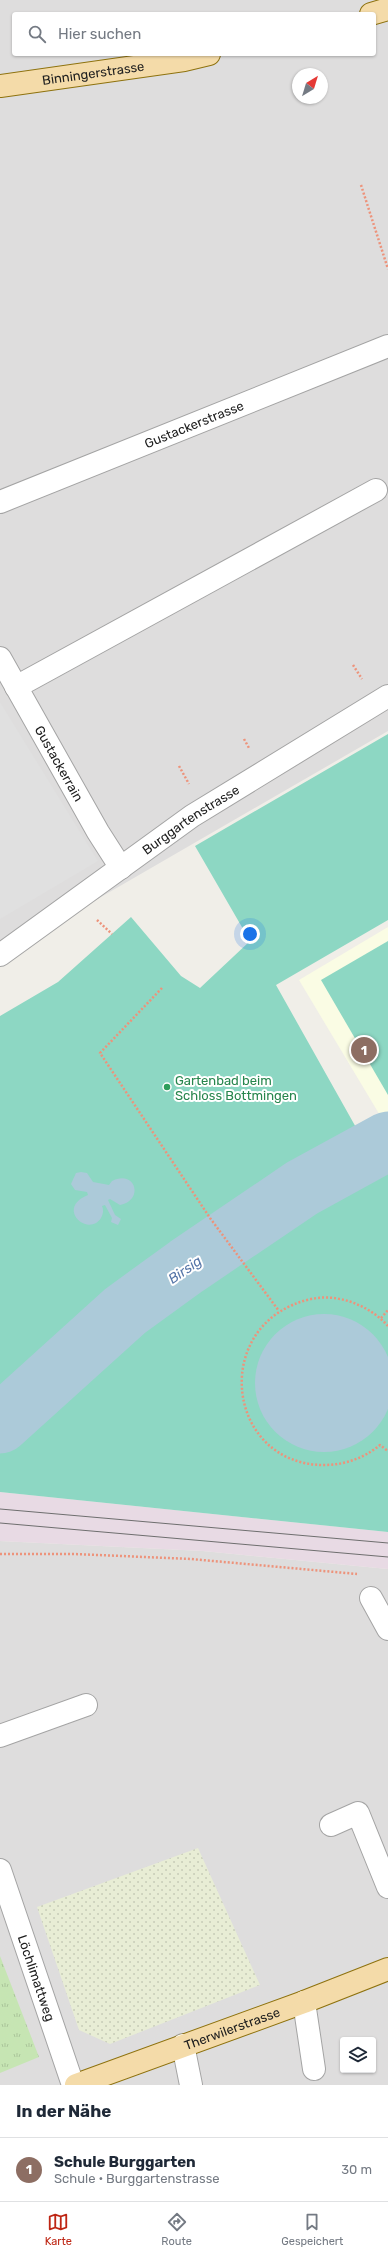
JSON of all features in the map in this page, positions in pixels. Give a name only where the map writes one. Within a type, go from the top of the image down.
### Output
[{"type":"main road","name":"Binningerstrasse","points":[[0,86],[184,60],[201,56]]},
{"type":"main road","name":"Therwilerstrasse","points":[[74,2085],[304,2002],[388,1969]]},
{"type":"street","name":"Gustackerstrasse","points":[[0,502],[388,346]]},
{"type":"street","points":[[16,687],[376,490]]},
{"type":"street","name":"Gustackerrain","points":[[0,658],[98,832],[121,868]]},
{"type":"street","name":"Burggartenstrasse","points":[[0,955],[192,816],[388,696]]},
{"type":"street","points":[[371,1598],[388,1629]]},
{"type":"street","points":[[0,1736],[86,1705]]},
{"type":"street","points":[[331,1826],[358,1813],[388,1887]]},
{"type":"street","name":"Löchlimattweg","points":[[0,1870],[74,2085]]},
{"type":"street","points":[[304,2002],[314,2069]]},
{"type":"street","points":[[183,2045],[191,2085]]},
{"type":"path","points":[[361,185],[388,269]]},
{"type":"path","points":[[162,988],[100,1053],[236,1256],[279,1312]]},
{"type":"path","points":[[388,1326],[381,1318],[356,1304],[337,1298],[317,1298],[297,1302],[279,1312],[263,1325],[252,1341],[244,1360],[241,1380],[243,1401],[250,1420],[262,1437],[278,1451],[295,1460],[315,1465],[336,1465],[355,1460],[380,1445],[388,1451]]},
{"type":"path","points":[[381,1318],[388,1310]]},
{"type":"path","points":[[0,1554],[75,1554],[191,1559],[358,1574]]},
{"type":"shaded area","points":[[0,0],[388,0],[388,731],[44,930],[0,959]]},
{"type":"shaded area","points":[[0,702],[98,861],[0,919]]},
{"type":"shaded area","points":[[388,927],[388,1120],[384,1122],[299,980]]},
{"type":"shaded area","points":[[0,1492],[388,1532],[388,1569],[203,1551],[0,1541]]},
{"type":"shaded area","points":[[0,1541],[203,1551],[388,1569],[388,2085],[0,2085]]},
{"type":"shaded area","points":[[198,1848],[260,1985],[110,2044],[79,2030],[37,1907]]},
{"type":"green space","name":"Gartenbad beim Schloss Bottmingen","points":[[388,734],[388,920],[276,985],[376,1163],[388,1159],[388,1532],[0,1492],[0,1016],[58,982],[131,917],[181,976],[200,988],[250,941],[195,846]]},
{"type":"green space","points":[[388,941],[388,1095],[321,980]]},
{"type":"green space","points":[[0,1956],[39,2057],[0,2073]]},
{"type":"water","points":[[76,1173],[87,1173],[93,1182],[109,1185],[112,1181],[120,1178],[131,1182],[135,1192],[133,1197],[128,1202],[120,1205],[110,1199],[108,1200],[115,1215],[121,1219],[118,1225],[111,1222],[112,1218],[105,1205],[102,1206],[103,1212],[101,1218],[95,1223],[89,1225],[82,1223],[77,1219],[74,1213],[74,1207],[79,1201],[88,1195],[87,1192],[75,1190],[71,1184]]},
{"type":"water","points":[[331,1314],[351,1319],[368,1329],[378,1339],[388,1356],[388,1410],[378,1427],[368,1437],[351,1447],[338,1451],[317,1452],[297,1447],[280,1437],[270,1427],[260,1410],[256,1397],[255,1376],[260,1356],[270,1339],[280,1329],[297,1319],[310,1315]]},
{"type":"waterway","name":"Birsig","points":[[0,1424],[125,1311],[187,1266],[302,1188],[388,1141]]},
{"type":"tram line","points":[[0,1509],[388,1543]]},
{"type":"tram line","points":[[0,1523],[388,1557]]},
{"type":"place","name":"Schule Burggarten","points":[[364,1050]]},
{"type":"place","name":"Gartenbad beim Schloss Bottmingen","points":[[167,1087]]}]
